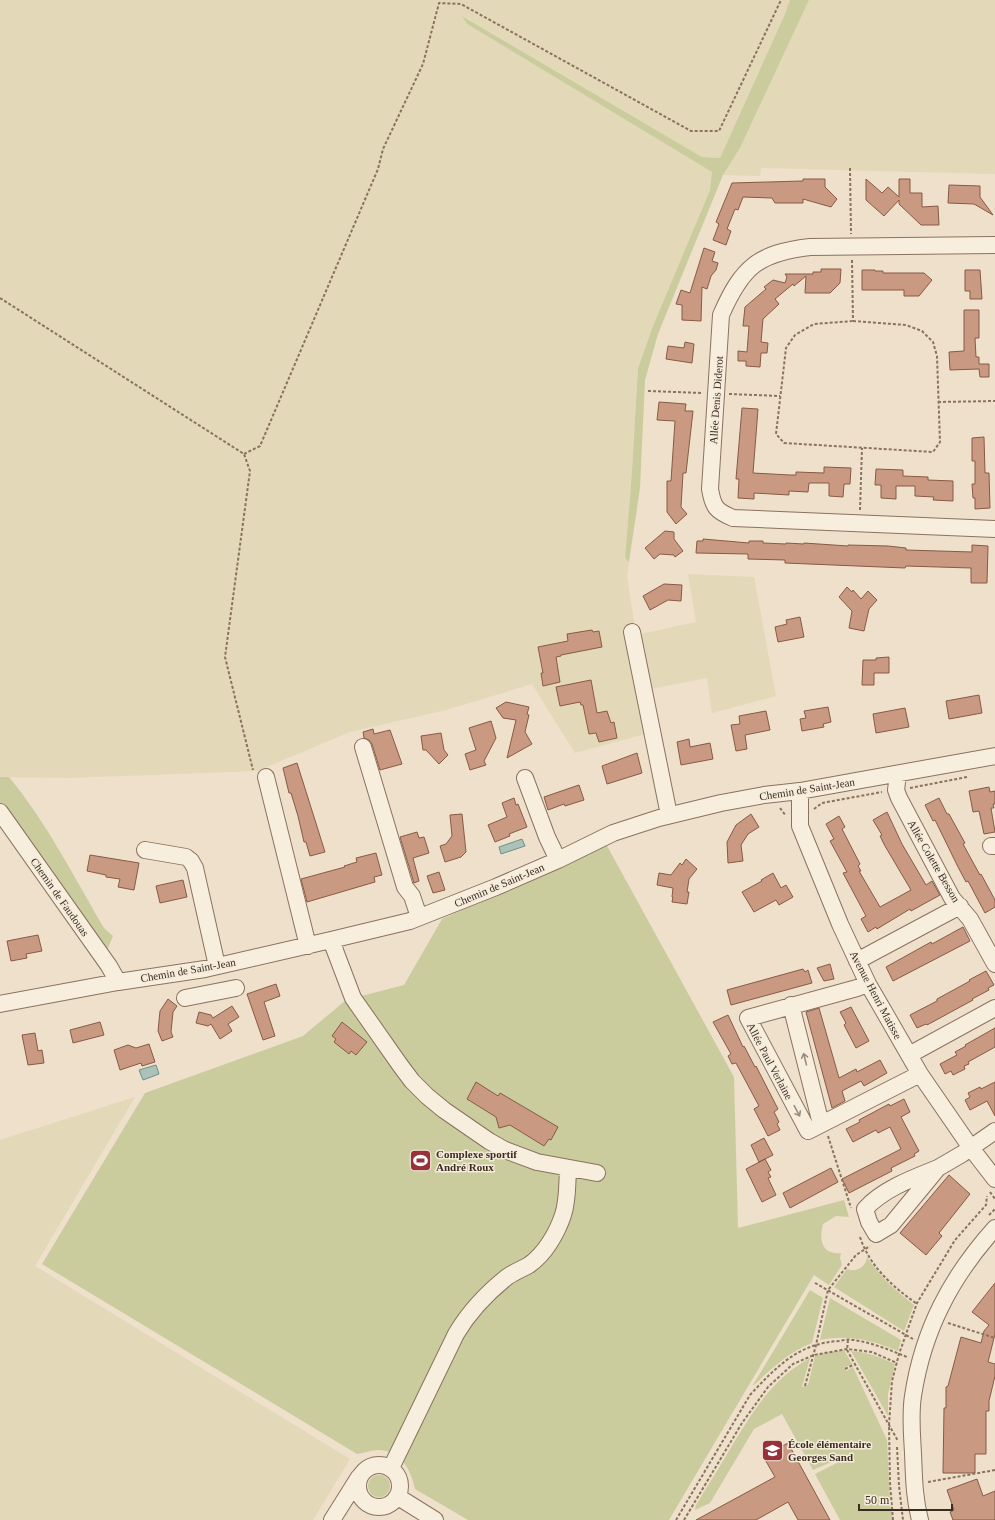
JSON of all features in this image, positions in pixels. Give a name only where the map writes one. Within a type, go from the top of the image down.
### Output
[{"type":"street","name":"Allée Denis Diderot","points":[[995,245],[810,247],[788,250],[766,257],[745,271],[731,291],[721,315],[710,489],[712,503],[721,512],[733,518],[995,529]]},
{"type":"street","points":[[632,632],[669,815]]},
{"type":"street","points":[[363,747],[404,887],[412,896],[419,917]]},
{"type":"street","name":"Chemin de Saint-Jean","points":[[0,1004],[118,982],[211,967],[308,946],[410,921],[496,887],[558,860],[613,833],[669,815],[764,795],[800,791],[995,756]]},
{"type":"street","name":"Allée Colette Besson","points":[[857,961],[960,906],[952,898],[899,798],[896,790],[898,774]]},
{"type":"street","points":[[260,775],[308,946]]},
{"type":"street","points":[[525,778],[558,860]]},
{"type":"street","name":"Avenue Henri Matisse","points":[[800,791],[800,826],[840,924],[868,984],[920,1074],[971,1148],[995,1179]]},
{"type":"street","name":"Chemin de Faudouas","points":[[0,812],[109,966],[118,982]]},
{"type":"street","points":[[146,850],[186,857],[191,861],[195,868],[211,967],[210,993]]},
{"type":"street","points":[[960,906],[970,919],[995,964]]},
{"type":"street","points":[[331,940],[352,998],[412,1081],[427,1096],[444,1110],[489,1141],[505,1150],[537,1162],[568,1169],[597,1173]]},
{"type":"street","name":"Allée Paul Verlaine","points":[[868,984],[748,1018],[808,1131],[920,1074]]},
{"type":"street","points":[[185,998],[236,988]]},
{"type":"street","points":[[791,1005],[821,1124]]},
{"type":"street","points":[[909,1055],[995,1008]]},
{"type":"street","points":[[938,1168],[891,1225],[876,1234],[869,1222],[865,1209],[874,1200],[915,1177],[938,1168],[995,1131]]},
{"type":"street","points":[[391,1468],[463,1322],[485,1297],[508,1277],[530,1264],[548,1244],[563,1214],[568,1169]]},
{"type":"street","points":[[920,1520],[913,1483],[911,1418],[913,1396],[926,1342],[935,1319],[956,1278],[976,1250],[995,1228]]},
{"type":"street","points":[[332,1520],[360,1475],[364,1470],[376,1464],[391,1468],[398,1477],[400,1484],[396,1498],[385,1506],[378,1507],[365,1502],[360,1496],[358,1489],[360,1475]]},
{"type":"street","points":[[396,1498],[436,1520]]},
{"type":"path","points":[[244,454],[260,446],[378,169],[383,149],[422,64],[439,3],[461,4],[690,131],[719,131],[781,0]]},
{"type":"path","points":[[0,298],[244,454],[250,471],[225,657],[260,775]]},
{"type":"path","points":[[853,321],[906,325],[922,330],[933,342],[937,356],[940,442],[933,452],[862,448],[784,443],[776,434],[786,348],[795,335],[814,324],[853,321]]},
{"type":"path","points":[[938,402],[995,401]]},
{"type":"path","points":[[860,523],[862,448]]},
{"type":"path","points":[[764,795],[765,800],[770,805],[779,807],[783,811],[788,823]]},
{"type":"path","points":[[805,1386],[814,1355],[828,1290],[856,1255],[874,1243]]},
{"type":"path","points":[[815,1283],[913,1339],[926,1342]]},
{"type":"path","points":[[935,1319],[995,1338]]},
{"type":"path","points":[[848,1340],[847,1348],[898,1441]]},
{"type":"path","points":[[676,1520],[750,1394],[783,1362],[802,1349],[816,1344],[848,1340],[880,1346],[908,1357]]},
{"type":"path","points":[[684,1520],[742,1423],[768,1387],[793,1364],[814,1355],[847,1348],[872,1352],[897,1363]]},
{"type":"path","points":[[845,1369],[855,1364]]},
{"type":"path","points":[[921,1484],[995,1470]]},
{"type":"path","points":[[685,1505],[689,1511]]},
{"type":"shaded area","points":[[0,0],[790,0],[720,158],[702,157],[463,16],[467,24],[712,172],[710,190],[653,326],[638,367],[625,558],[629,562],[627,576],[636,635],[696,622],[688,574],[754,577],[776,696],[712,713],[707,678],[640,691],[649,733],[575,753],[532,684],[446,710],[350,732],[257,771],[69,778],[0,777]]},
{"type":"shaded area","points":[[809,0],[995,0],[995,174],[761,168],[760,176],[723,175],[740,148]]},
{"type":"shaded area","points":[[522,839],[525,846],[501,854],[499,847]]},
{"type":"shaded area","points":[[156,1065],[159,1074],[143,1080],[139,1070]]},
{"type":"shaded area","points":[[135,1097],[35,1266],[350,1459],[313,1520],[0,1520],[0,1140]]},
{"type":"green space","points":[[790,0],[809,0],[740,148],[723,175],[658,334],[645,380],[640,488],[629,562],[625,558],[638,368],[653,326],[710,190],[712,172],[467,24],[462,16],[702,157],[720,158]]},
{"type":"green space","points":[[0,777],[9,777],[36,813],[60,851],[104,928],[113,936],[106,953],[0,807]]},
{"type":"green space","name":"Complexe sportif André Roux","points":[[606,844],[734,1077],[738,1228],[844,1200],[849,1217],[836,1216],[823,1224],[821,1235],[823,1245],[825,1249],[829,1251],[841,1253],[840,1258],[842,1265],[829,1285],[814,1275],[669,1520],[468,1520],[415,1489],[408,1468],[399,1457],[393,1453],[373,1450],[357,1454],[42,1264],[145,1093],[303,1036],[346,1000],[404,985],[442,919]]},
{"type":"green space","points":[[867,1257],[878,1272],[900,1294],[914,1305],[904,1331],[834,1287],[847,1269],[857,1270],[865,1264]]},
{"type":"green space","points":[[810,1290],[823,1298],[812,1343],[788,1356],[753,1385]]},
{"type":"green space","points":[[830,1298],[901,1340],[898,1351],[860,1339],[830,1338],[820,1340]]},
{"type":"green space","points":[[844,1350],[852,1364],[844,1368],[846,1371],[853,1367],[887,1440],[890,1505],[893,1520],[840,1520],[815,1474],[837,1463],[836,1460],[813,1470],[782,1414],[754,1429],[710,1503],[695,1510],[696,1505],[749,1419],[775,1385],[785,1375],[810,1358],[802,1387],[808,1385],[815,1356]]},
{"type":"green space","points":[[851,1351],[863,1352],[895,1364],[888,1394],[888,1416]]},
{"type":"green space","points":[[375,1475],[383,1475],[390,1482],[390,1490],[383,1497],[375,1497],[368,1490],[368,1482]]},
{"type":"building","points":[[803,179],[825,179],[825,187],[837,199],[831,207],[803,199],[803,203],[775,203],[772,198],[743,197],[738,210],[735,209],[727,229],[731,231],[726,245],[713,240],[719,224],[716,222],[732,183],[803,181]]},
{"type":"building","points":[[866,179],[882,193],[888,187],[899,197],[899,179],[910,179],[910,193],[922,193],[922,207],[938,206],[939,225],[921,225],[899,204],[899,200],[884,216],[866,200]]},
{"type":"building","points":[[949,185],[980,186],[980,197],[993,215],[974,204],[948,203]]},
{"type":"building","points":[[704,248],[715,252],[712,261],[718,263],[716,270],[711,276],[707,289],[702,287],[701,321],[682,320],[682,305],[676,304],[681,290],[690,293]]},
{"type":"building","points":[[821,269],[841,269],[840,283],[830,293],[805,293],[806,276],[794,286],[793,284],[775,299],[779,304],[763,319],[761,342],[768,343],[767,353],[761,353],[760,367],[746,366],[746,361],[738,361],[738,351],[747,352],[749,326],[743,326],[745,307],[766,289],[764,287],[773,280],[785,283],[787,277],[785,274],[813,274],[813,272],[821,272]]},
{"type":"building","points":[[862,270],[883,271],[883,273],[924,273],[932,280],[919,296],[904,296],[904,290],[862,290]]},
{"type":"building","points":[[965,270],[980,270],[982,299],[970,299],[970,291],[965,291]]},
{"type":"building","points":[[964,310],[979,310],[979,338],[975,338],[976,357],[979,357],[979,364],[989,364],[989,377],[980,377],[979,369],[950,370],[949,352],[964,351]]},
{"type":"building","points":[[685,342],[694,344],[692,363],[666,359],[668,346],[684,348]]},
{"type":"building","points":[[659,402],[686,404],[685,411],[693,411],[686,473],[683,473],[681,507],[687,514],[676,524],[667,512],[667,481],[671,481],[675,421],[657,420]]},
{"type":"building","points":[[742,408],[758,409],[753,473],[796,475],[796,472],[824,473],[824,467],[851,468],[850,484],[844,484],[843,497],[829,496],[829,483],[809,483],[808,492],[789,491],[789,495],[754,493],[754,499],[738,498],[739,479],[736,479]]},
{"type":"building","points":[[984,437],[985,473],[989,473],[990,508],[975,509],[975,498],[973,498],[972,484],[975,484],[975,461],[972,461],[972,438]]},
{"type":"building","points":[[876,469],[903,470],[903,476],[928,477],[928,480],[953,481],[953,501],[933,500],[934,497],[915,496],[915,486],[896,486],[896,499],[881,498],[881,485],[875,485]]},
{"type":"building","points":[[665,531],[674,532],[674,539],[683,551],[675,557],[674,555],[660,554],[654,559],[645,548]]},
{"type":"building","points":[[703,539],[749,543],[749,541],[763,541],[763,543],[786,544],[804,543],[848,546],[888,546],[906,548],[906,550],[972,552],[972,545],[988,546],[987,583],[971,583],[971,568],[906,566],[905,568],[785,563],[785,560],[748,559],[748,554],[696,553],[697,541],[703,541]]},
{"type":"building","points":[[664,584],[682,585],[681,601],[668,600],[650,610],[643,596]]},
{"type":"building","points":[[847,587],[852,592],[853,590],[861,599],[868,591],[877,600],[869,609],[864,631],[849,628],[852,611],[839,597]]},
{"type":"building","points":[[800,617],[804,637],[778,642],[775,627],[787,624],[786,620]]},
{"type":"building","points":[[592,630],[593,632],[599,631],[602,647],[556,657],[560,682],[543,686],[541,673],[543,673],[538,647],[568,641],[567,634]]},
{"type":"building","points":[[889,657],[889,673],[874,673],[874,685],[862,685],[863,660],[876,660],[876,658]]},
{"type":"building","points":[[591,680],[597,713],[607,711],[611,723],[614,722],[617,738],[599,742],[596,733],[589,734],[583,705],[581,705],[580,702],[560,706],[556,687]]},
{"type":"building","points":[[979,695],[982,713],[949,719],[946,701]]},
{"type":"building","points":[[506,702],[529,707],[527,714],[529,715],[525,732],[532,744],[507,758],[516,720],[503,718],[496,708]]},
{"type":"building","points":[[828,707],[831,722],[823,724],[824,727],[802,731],[800,719],[806,718],[804,711]]},
{"type":"building","points":[[905,708],[909,727],[876,733],[873,714]]},
{"type":"building","points":[[766,711],[770,730],[745,735],[747,749],[736,751],[731,725],[740,724],[739,716]]},
{"type":"building","points":[[491,721],[496,738],[484,761],[486,765],[470,770],[465,754],[476,750],[469,728]]},
{"type":"building","points":[[373,729],[374,734],[390,730],[402,764],[380,770],[372,744],[369,740],[364,738],[363,732]]},
{"type":"building","points":[[441,733],[444,750],[448,755],[439,764],[426,750],[423,750],[421,736]]},
{"type":"building","points":[[689,739],[690,747],[710,743],[713,759],[681,765],[677,742]]},
{"type":"building","points":[[637,753],[642,773],[607,784],[602,766]]},
{"type":"building","points":[[297,763],[325,852],[310,856],[306,842],[304,842],[298,816],[291,793],[289,793],[283,768]]},
{"type":"building","points":[[579,785],[584,800],[565,806],[564,804],[548,810],[544,797]]},
{"type":"building","points":[[989,787],[990,792],[995,791],[995,804],[993,804],[994,808],[991,808],[995,832],[984,834],[979,811],[973,812],[969,791]]},
{"type":"building","points":[[514,798],[527,827],[509,834],[510,836],[495,842],[488,825],[507,817],[502,803]]},
{"type":"building","points":[[939,798],[995,900],[995,907],[985,913],[968,881],[966,882],[935,820],[933,821],[925,805]]},
{"type":"building","points":[[887,812],[902,844],[926,885],[932,881],[940,895],[911,911],[910,909],[877,929],[876,927],[868,932],[861,919],[866,916],[843,873],[847,872],[830,841],[834,839],[826,824],[839,816],[845,827],[842,829],[860,864],[858,866],[861,871],[859,871],[880,907],[911,890],[885,846],[880,836],[882,835],[873,820]]},
{"type":"building","points":[[462,814],[466,852],[461,857],[445,862],[440,846],[446,844],[452,836],[450,815]]},
{"type":"building","points":[[751,814],[759,827],[748,834],[741,845],[743,861],[728,863],[727,842],[736,825]]},
{"type":"building","points":[[417,832],[419,838],[424,837],[429,853],[413,858],[419,881],[414,883],[400,837]]},
{"type":"building","points":[[376,853],[382,875],[374,877],[375,882],[307,902],[301,879],[345,867],[344,866],[357,862],[356,858]]},
{"type":"building","points":[[90,855],[139,863],[134,890],[118,887],[120,879],[106,877],[106,875],[87,871]]},
{"type":"building","points":[[686,859],[697,869],[689,879],[687,904],[672,902],[673,888],[657,885],[659,873],[671,875],[680,863],[682,865]]},
{"type":"building","points":[[439,872],[445,890],[433,893],[427,876]]},
{"type":"building","points":[[773,873],[781,888],[786,885],[793,897],[779,905],[776,900],[754,912],[742,892]]},
{"type":"building","points":[[183,880],[187,897],[160,903],[156,886]]},
{"type":"building","points":[[963,927],[970,941],[893,981],[886,967],[931,942],[932,944]]},
{"type":"building","points":[[38,935],[42,951],[26,954],[27,958],[11,961],[7,941]]},
{"type":"building","points":[[830,964],[834,979],[824,981],[817,968]]},
{"type":"building","points":[[803,969],[805,972],[808,970],[812,983],[731,1005],[727,990]]},
{"type":"building","points":[[986,971],[994,985],[988,988],[989,990],[927,1025],[926,1024],[917,1028],[910,1015],[937,1001],[937,999]]},
{"type":"building","points":[[276,984],[280,996],[264,1002],[275,1036],[263,1040],[247,994]]},
{"type":"building","points":[[168,999],[177,1006],[173,1012],[171,1032],[173,1037],[162,1041],[158,1031],[160,1011]]},
{"type":"building","points":[[232,1006],[239,1017],[228,1024],[232,1031],[220,1039],[211,1024],[208,1026],[196,1023],[199,1012],[211,1015],[213,1018]]},
{"type":"building","points":[[851,1007],[869,1041],[856,1048],[844,1025],[846,1023],[840,1012]]},
{"type":"building","points":[[819,1008],[839,1078],[856,1069],[857,1072],[880,1060],[887,1073],[864,1086],[861,1081],[842,1091],[845,1101],[832,1108],[806,1012]]},
{"type":"building","points":[[728,1015],[743,1047],[744,1046],[755,1067],[756,1066],[778,1109],[774,1112],[779,1122],[777,1124],[780,1130],[768,1136],[754,1109],[759,1106],[736,1063],[732,1064],[728,1056],[731,1054],[713,1022]]},
{"type":"building","points":[[100,1022],[104,1035],[73,1043],[70,1030]]},
{"type":"building","points":[[342,1022],[367,1042],[356,1055],[351,1051],[349,1054],[334,1042],[336,1039],[332,1036]]},
{"type":"building","points":[[995,1028],[995,1047],[968,1062],[969,1064],[964,1066],[965,1069],[953,1075],[951,1071],[945,1074],[940,1064],[957,1055],[955,1052],[966,1046],[965,1045]]},
{"type":"building","points":[[35,1033],[38,1051],[42,1050],[44,1063],[28,1065],[22,1035]]},
{"type":"building","points":[[149,1044],[155,1062],[142,1066],[141,1063],[120,1070],[114,1050],[128,1045],[136,1048]]},
{"type":"building","points":[[476,1082],[498,1096],[500,1093],[558,1127],[551,1140],[549,1139],[544,1146],[510,1125],[499,1128],[496,1117],[467,1099]]},
{"type":"building","points":[[995,1082],[995,1116],[987,1101],[970,1110],[965,1100],[970,1097],[968,1093],[980,1087],[981,1089]]},
{"type":"building","points":[[904,1099],[910,1112],[901,1117],[919,1151],[914,1154],[915,1156],[891,1168],[892,1171],[849,1193],[842,1179],[901,1149],[890,1127],[878,1133],[876,1130],[853,1142],[846,1129],[860,1122],[859,1120],[889,1104],[890,1106]]},
{"type":"building","points":[[764,1138],[773,1155],[759,1162],[751,1145]]},
{"type":"building","points":[[765,1159],[771,1170],[768,1172],[771,1177],[768,1178],[776,1195],[762,1202],[746,1169]]},
{"type":"building","points":[[831,1168],[838,1182],[790,1208],[783,1193]]},
{"type":"building","points":[[949,1175],[970,1194],[939,1233],[942,1236],[926,1255],[900,1233]]},
{"type":"building","points":[[995,1283],[995,1334],[988,1362],[995,1364],[995,1376],[989,1401],[989,1411],[986,1411],[986,1454],[975,1454],[975,1473],[943,1473],[944,1408],[946,1408],[946,1387],[948,1386],[961,1337],[981,1343],[984,1331],[989,1325],[972,1312]]},
{"type":"building","points":[[788,1443],[830,1520],[798,1520],[788,1502],[756,1520],[696,1520],[775,1477],[763,1456]]},
{"type":"building","points":[[977,1479],[983,1496],[995,1491],[995,1520],[953,1520],[950,1512],[954,1510],[947,1490]]},
{"type":"place","name":"Complexe sportif André Roux","points":[[420,1160]]},
{"type":"place","name":"École élémentaire Georges Sand","points":[[772,1450]]}]
